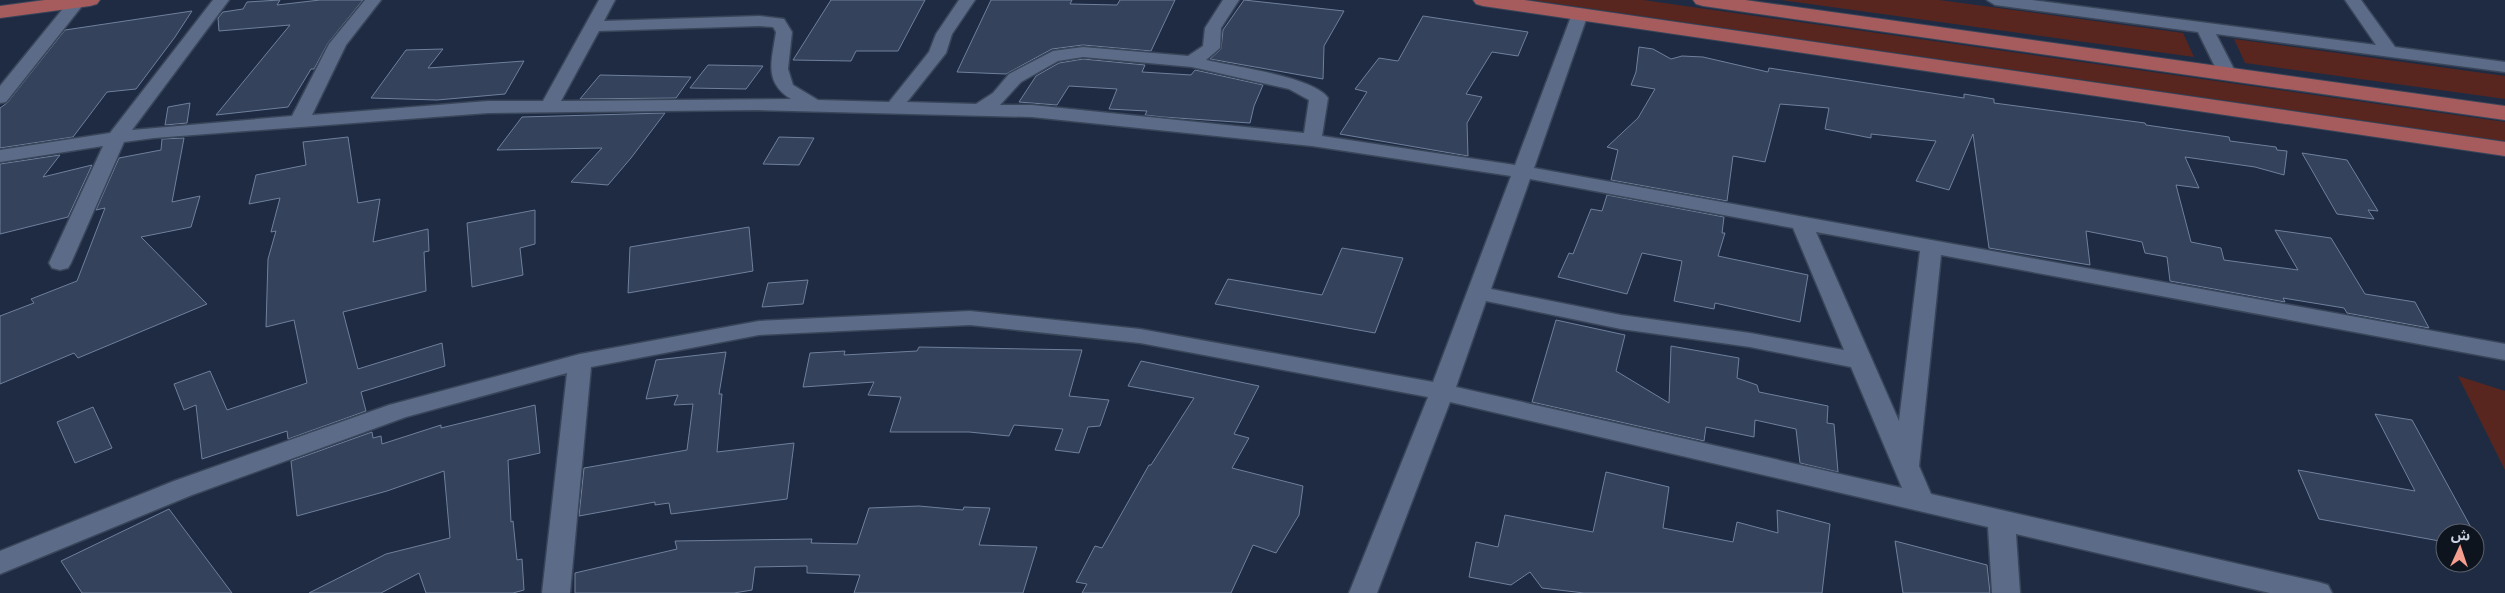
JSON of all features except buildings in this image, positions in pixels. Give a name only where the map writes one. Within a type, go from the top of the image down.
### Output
[{"type":"main road","points":[[1482,0],[2505,149]]},
{"type":"main road","points":[[1703,0],[2505,112]]},
{"type":"main road","points":[[0,12],[84,1]]},
{"type":"street","points":[[60,263],[116,138],[221,0]]},
{"type":"street","points":[[300,121],[338,44],[372,0]]},
{"type":"street","points":[[549,106],[607,0]]},
{"type":"street","points":[[894,108],[937,53],[944,34],[967,0]]},
{"type":"street","points":[[1192,62],[1211,48],[1213,28],[1231,0]]},
{"type":"street","points":[[1996,0],[2505,67]]},
{"type":"street","points":[[2353,0],[2390,52]]},
{"type":"street","points":[[0,98],[84,1]]},
{"type":"street","points":[[1363,593],[1442,392],[1580,14]]},
{"type":"street","points":[[592,26],[759,21],[778,23],[784,32],[779,69],[785,88],[814,105]]},
{"type":"street","points":[[2205,28],[2226,73]]},
{"type":"street","points":[[980,110],[999,97],[1015,78],[1053,56],[1083,52],[1192,62],[1295,85],[1320,98],[1312,140]]},
{"type":"street","points":[[0,156],[154,132],[488,107],[814,105],[1032,111],[1312,140],[1522,172],[1802,225],[2505,352]]},
{"type":"street","points":[[1802,225],[1921,502]]},
{"type":"street","points":[[1906,467],[1931,248]]},
{"type":"street","points":[[1478,293],[1621,322],[1750,340],[1861,361]]},
{"type":"street","points":[[0,563],[183,488],[398,411],[580,362],[759,328],[970,318],[1140,336],[1442,392],[2318,593]]},
{"type":"street","points":[[556,593],[580,362]]},
{"type":"street","points":[[2001,520],[2006,593]]},
{"type":"shaded area","points":[[1532,0],[1643,0],[2505,122],[2505,141]]},
{"type":"shaded area","points":[[1781,0],[1939,0],[2183,33],[2194,57]]},
{"type":"shaded area","points":[[2234,39],[2505,76],[2505,99],[2245,63]]},
{"type":"shaded area","points":[[2458,376],[2505,391],[2505,470]]}]
